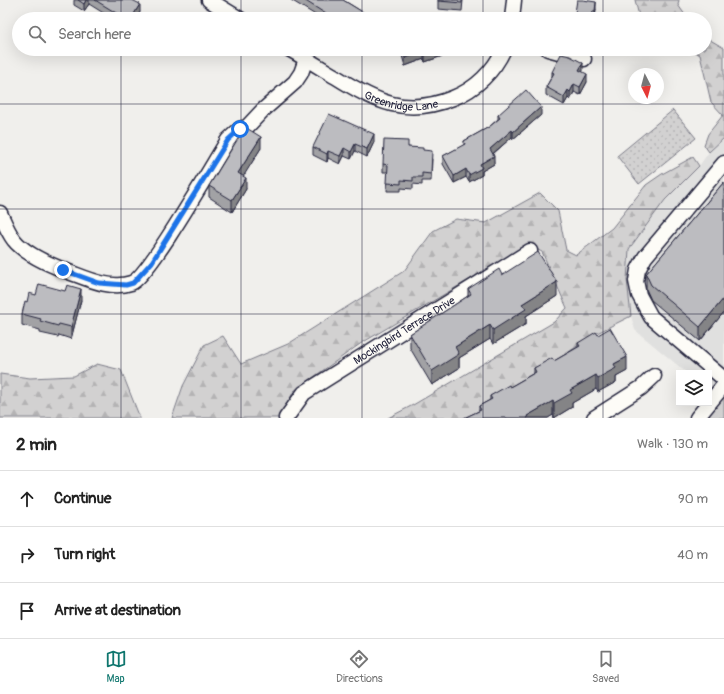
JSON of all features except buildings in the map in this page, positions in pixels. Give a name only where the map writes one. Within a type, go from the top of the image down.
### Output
[{"type":"street","points":[[209,0],[229,12]]},
{"type":"street","points":[[513,12],[514,0]]},
{"type":"street","name":"Greenridge Lane","points":[[301,56],[376,100],[397,106],[416,107],[446,101],[468,91],[478,84],[492,70],[500,56]]},
{"type":"street","points":[[573,56],[584,59]]},
{"type":"street","points":[[0,213],[15,241],[27,251],[63,270],[99,283],[126,285],[133,283],[152,262],[228,140],[240,129],[247,127],[262,111],[295,82],[301,73],[306,59]]},
{"type":"street","points":[[724,163],[645,257],[638,270],[636,281],[639,295],[651,317],[724,379]]},
{"type":"street","name":"Mockingbird Terrace Drive","points":[[286,418],[304,393],[530,251]]},
{"type":"street","points":[[594,418],[641,388],[654,376]]},
{"type":"street","points":[[697,418],[724,385]]},
{"type":"shaded area","points":[[724,138],[724,374],[712,389],[712,370],[683,370],[635,330],[631,316],[627,280],[629,249],[665,200],[699,166],[709,152]]},
{"type":"green space","points":[[635,0],[679,0],[678,5],[683,12],[638,12]]},
{"type":"green space","points":[[712,41],[724,48],[724,138],[709,152],[704,145],[708,134],[723,115],[711,102],[700,56],[712,56]]},
{"type":"green space","points":[[673,110],[696,138],[639,184],[617,156]]},
{"type":"green space","points":[[693,157],[699,166],[665,200],[629,249],[627,280],[631,316],[593,335],[475,418],[388,418],[413,405],[554,322],[567,308],[542,252],[528,245],[360,344],[294,391],[279,418],[172,418],[183,386],[204,345],[223,336],[241,364],[288,344],[404,271],[433,231],[456,219],[486,223],[540,193],[558,211],[566,250],[576,255],[612,228],[646,185],[662,174]]},
{"type":"green space","points":[[97,364],[121,370],[140,418],[0,418],[0,374],[30,378],[74,376]]},
{"type":"green space","points":[[724,394],[724,418],[704,418]]},
{"type":"route","points":[[63,270],[99,283],[126,285],[133,283],[152,262],[228,140],[240,129]]}]
